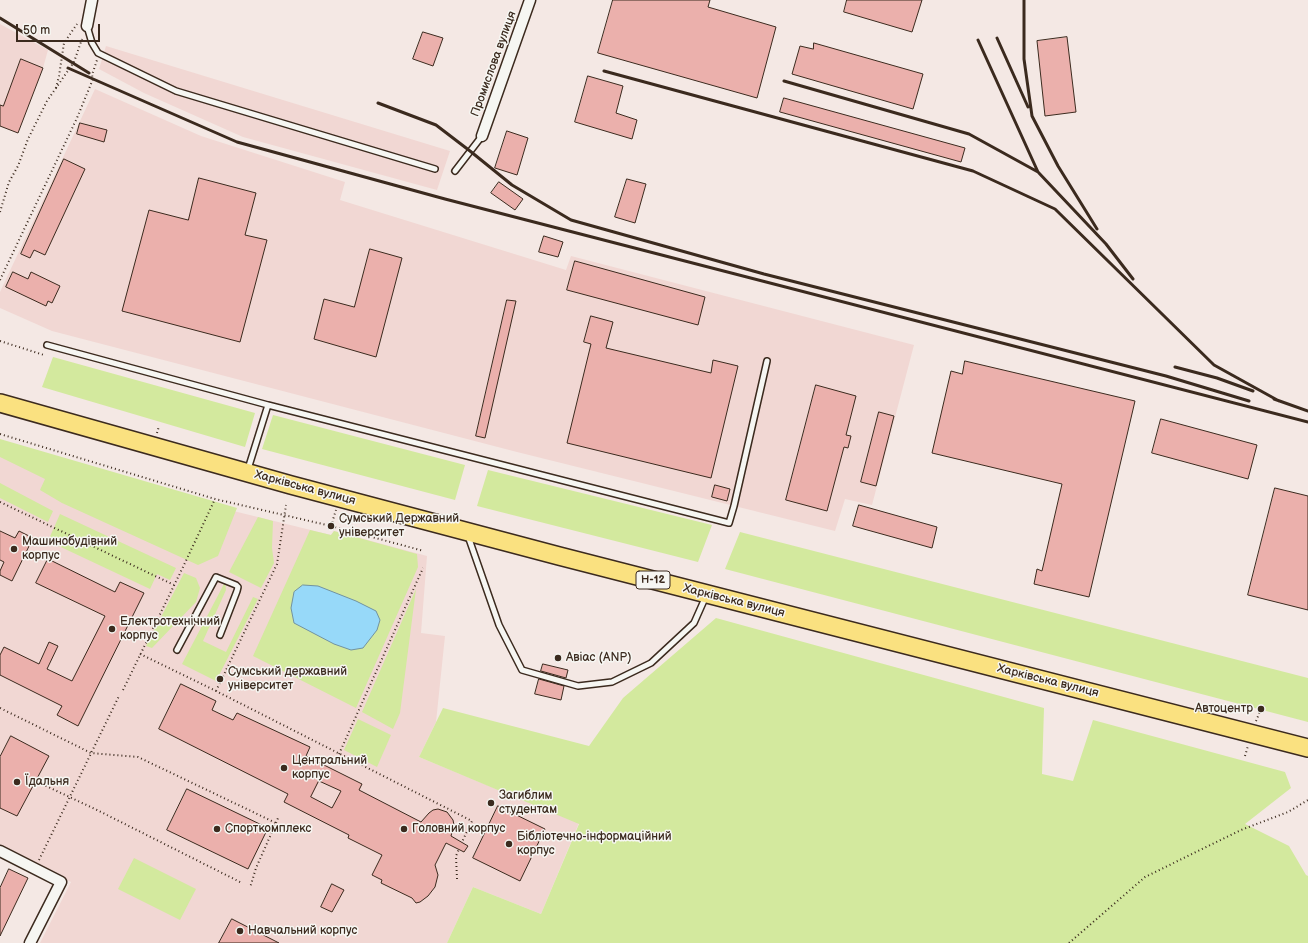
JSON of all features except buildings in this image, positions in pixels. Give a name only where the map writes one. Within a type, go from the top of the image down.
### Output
[{"type":"main road","name":"Харківська вулиця","points":[[0,403],[466,531],[1308,748]]},
{"type":"street","name":"Промислова вулиця","points":[[482,136],[530,0]]},
{"type":"street","points":[[88,26],[92,3]]},
{"type":"street","points":[[0,851],[61,882],[30,943]]},
{"type":"lane","points":[[88,26],[92,43],[98,53],[176,92],[435,169]]},
{"type":"lane","points":[[455,171],[482,136]]},
{"type":"lane","points":[[47,345],[268,405],[729,523],[767,361]]},
{"type":"lane","points":[[247,472],[268,405]]},
{"type":"lane","points":[[466,531],[499,625],[522,670],[578,686],[612,682],[651,663],[694,623],[707,594]]},
{"type":"lane","points":[[177,650],[216,577],[238,587],[238,591],[220,635]]},
{"type":"path","points":[[56,90],[64,43],[92,3]]},
{"type":"path","points":[[0,212],[9,182],[18,166],[28,139],[47,101],[56,90],[68,68],[74,62],[88,26]]},
{"type":"path","points":[[0,280],[77,118],[93,79],[92,75],[98,53]]},
{"type":"path","points":[[0,341],[44,355]]},
{"type":"path","points":[[0,434],[215,499],[285,515],[424,551]]},
{"type":"path","points":[[123,690],[215,499]]},
{"type":"path","points":[[0,502],[174,585]]},
{"type":"path","points":[[216,691],[277,564],[286,505]]},
{"type":"path","points":[[339,754],[423,568]]},
{"type":"path","points":[[140,654],[472,821],[462,842]]},
{"type":"path","points":[[34,869],[119,696]]},
{"type":"path","points":[[0,708],[91,753],[138,757],[276,823]]},
{"type":"path","points":[[42,784],[70,796],[242,883]]},
{"type":"path","points":[[1069,943],[1145,877],[1241,830],[1288,812],[1308,800]]},
{"type":"path","points":[[250,888],[256,868],[278,818]]},
{"type":"path","points":[[457,879],[456,856],[459,849]]},
{"type":"shaded area","points":[[0,24],[48,50],[43,68],[18,133],[0,126]]},
{"type":"shaded area","points":[[106,46],[450,151],[437,190],[243,137],[144,93],[99,69]]},
{"type":"shaded area","points":[[95,89],[201,136],[345,182],[340,200],[566,270],[571,256],[914,345],[872,505],[845,499],[835,531],[517,452],[52,331],[0,308],[0,292]]},
{"type":"shaded area","name":"Сумський державний університет","points":[[0,441],[205,504],[331,535],[334,531],[427,556],[421,633],[445,636],[436,722],[419,757],[579,823],[541,914],[473,887],[447,943],[40,943],[71,882],[0,846]]},
{"type":"green space","points":[[53,357],[255,413],[245,447],[42,387]]},
{"type":"green space","points":[[273,415],[465,465],[455,500],[262,449]]},
{"type":"green space","points":[[0,439],[237,508],[218,556],[198,565],[62,503],[40,490],[45,479],[0,457]]},
{"type":"green space","points":[[488,470],[712,525],[698,562],[477,506]]},
{"type":"green space","points":[[0,483],[53,511],[48,522],[0,498]]},
{"type":"green space","points":[[60,514],[176,568],[170,580],[157,574],[150,589],[48,541]]},
{"type":"green space","points":[[258,517],[273,521],[272,548],[274,563],[261,588],[229,572]]},
{"type":"green space","points":[[310,530],[331,535],[334,531],[417,554],[418,567],[356,708],[253,656]]},
{"type":"green space","points":[[740,532],[1308,678],[1308,722],[725,569]]},
{"type":"green space","points":[[184,573],[196,578],[200,588],[196,602],[152,648],[146,646]]},
{"type":"green space","points":[[225,582],[226,590],[203,641],[226,652],[253,597],[258,599],[216,681],[182,664]]},
{"type":"green space","points":[[416,589],[400,713],[393,729],[362,712]]},
{"type":"green space","points":[[716,618],[1044,708],[1042,774],[1073,781],[1093,720],[1285,772],[1291,788],[1245,824],[1289,846],[1308,876],[1308,943],[447,943],[473,887],[541,914],[579,824],[419,757],[443,708],[589,746],[623,698]]},
{"type":"green space","points":[[358,719],[391,735],[377,767],[344,750]]},
{"type":"green space","points":[[134,858],[196,889],[180,920],[118,889]]},
{"type":"water","points":[[303,585],[318,586],[356,601],[376,611],[380,620],[377,630],[363,648],[351,650],[334,644],[294,623],[291,608],[294,592]]},
{"type":"railway","points":[[1024,0],[1024,59],[1032,116],[1058,166],[1097,229]]},
{"type":"railway","points":[[0,18],[89,73]]},
{"type":"railway","points":[[997,38],[1028,107]]},
{"type":"railway","points":[[978,40],[1038,172]]},
{"type":"railway","points":[[68,68],[237,142],[445,199],[1308,422]]},
{"type":"railway","points":[[604,71],[973,171],[1055,209],[1214,365],[1279,401]]},
{"type":"railway","points":[[784,81],[969,134],[1038,172],[1106,244],[1133,279]]},
{"type":"railway","points":[[378,103],[436,125],[512,185],[571,220],[764,274],[1166,376],[1249,401]]},
{"type":"railway","points":[[1175,367],[1217,378],[1253,391]]},
{"type":"railway","points":[[1274,399],[1308,411]]},
{"type":"place","name":"Сумський Державний університет","points":[[331,526]]},
{"type":"place","name":"Машинобудівний корпус","points":[[14,549]]},
{"type":"place","name":"Електротехнічний корпус","points":[[112,629]]},
{"type":"place","name":"Авіас (ANP)","points":[[558,658]]},
{"type":"place","name":"Сумський державний університет","points":[[220,679]]},
{"type":"place","name":"Автоцентр","points":[[1261,709]]},
{"type":"place","name":"Центральний корпус","points":[[284,768]]},
{"type":"place","name":"Їдальня","points":[[17,782]]},
{"type":"place","name":"Загиблим студентам","points":[[491,803]]},
{"type":"place","name":"Спорткомплекс","points":[[217,829]]},
{"type":"place","name":"Головний корпус","points":[[404,829]]},
{"type":"place","name":"Бібліотечно-інформаційний корпус","points":[[509,844]]},
{"type":"place","name":"Навчальний корпус","points":[[240,931]]}]
